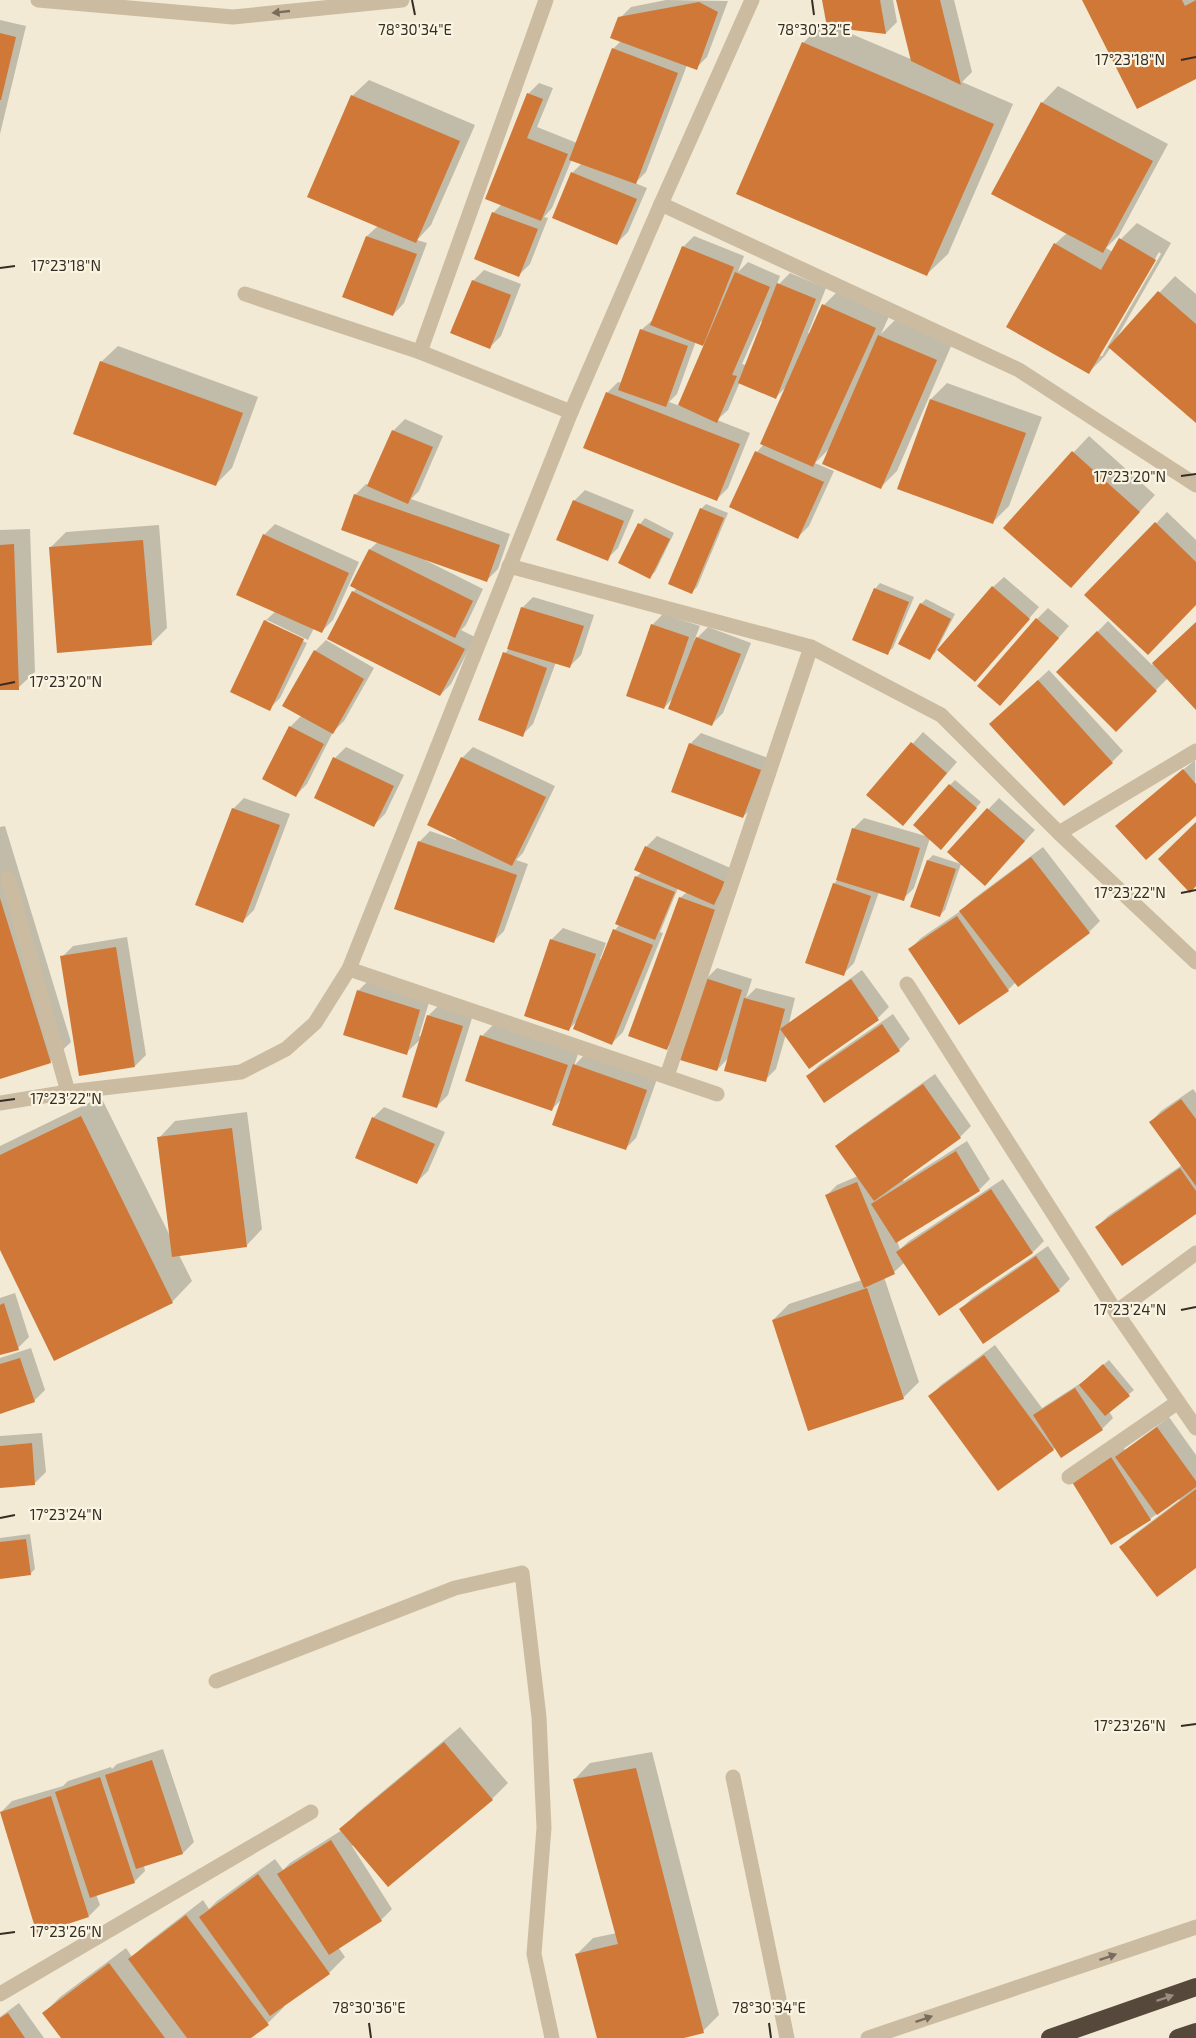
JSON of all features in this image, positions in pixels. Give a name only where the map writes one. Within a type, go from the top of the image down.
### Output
[{"type":"highway","points":[[1050,2038],[1196,1987]]},
{"type":"highway","points":[[1178,2038],[1196,2032]]},
{"type":"street","points":[[38,0],[233,17],[402,0]]},
{"type":"street","points":[[420,352],[546,0]]},
{"type":"street","points":[[0,1103],[68,1092],[241,1072],[286,1049],[315,1023],[349,969],[571,412],[752,0]]},
{"type":"street","points":[[661,204],[1019,370],[1195,481]]},
{"type":"street","points":[[245,294],[420,352],[571,412]]},
{"type":"street","points":[[509,566],[812,647],[941,715],[1059,832],[1196,962]]},
{"type":"street","points":[[667,1076],[812,647]]},
{"type":"street","points":[[1059,832],[1196,751]]},
{"type":"street","points":[[8,878],[68,1092]]},
{"type":"street","points":[[349,969],[717,1094]]},
{"type":"street","points":[[908,984],[1116,1312],[1196,1428]]},
{"type":"street","points":[[1116,1312],[1196,1253]]},
{"type":"street","points":[[1069,1477],[1178,1402]]},
{"type":"street","points":[[216,1681],[455,1588],[522,1573],[539,1717],[544,1828],[534,1954],[552,2038]]},
{"type":"street","points":[[734,1777],[787,2038]]},
{"type":"street","points":[[0,1994],[311,1812]]},
{"type":"street","points":[[868,2038],[1196,1927]]},
{"type":"building","points":[[822,0],[880,0],[886,34],[827,27]]},
{"type":"building","points":[[896,0],[940,0],[961,85],[911,61]]},
{"type":"building","points":[[1082,0],[1182,0],[1185,6],[1196,0],[1196,79],[1137,109]]},
{"type":"building","points":[[699,2],[718,12],[697,70],[610,38],[618,17]]},
{"type":"building","points":[[0,33],[16,37],[1,100],[0,100]]},
{"type":"building","points":[[802,42],[994,124],[927,276],[736,194]]},
{"type":"building","points":[[612,48],[678,73],[636,184],[569,160]]},
{"type":"building","points":[[527,93],[543,99],[527,138],[568,154],[541,221],[485,199]]},
{"type":"building","points":[[351,95],[460,141],[416,243],[307,197]]},
{"type":"building","points":[[1041,102],[1153,161],[1103,253],[991,194]]},
{"type":"building","points":[[571,172],[637,199],[617,245],[552,218]]},
{"type":"building","points":[[492,212],[538,229],[519,277],[474,259]]},
{"type":"building","points":[[366,236],[417,254],[393,316],[342,297]]},
{"type":"building","points":[[1119,238],[1156,260],[1089,374],[1006,327],[1054,243],[1101,270]]},
{"type":"building","points":[[682,246],[734,267],[703,346],[650,325]]},
{"type":"building","points":[[735,272],[770,287],[732,375],[737,376],[717,423],[678,405]]},
{"type":"building","points":[[472,280],[511,295],[490,349],[450,333]]},
{"type":"building","points":[[777,283],[816,299],[776,399],[738,383]]},
{"type":"building","points":[[1158,291],[1196,324],[1196,423],[1108,347]]},
{"type":"building","points":[[822,304],[876,328],[813,467],[760,444]]},
{"type":"building","points":[[640,329],[688,346],[666,407],[618,390]]},
{"type":"building","points":[[878,335],[937,360],[881,489],[822,464]]},
{"type":"building","points":[[100,361],[243,413],[216,486],[73,434]]},
{"type":"building","points":[[606,392],[740,444],[717,501],[583,448]]},
{"type":"building","points":[[930,399],[1026,433],[993,524],[897,489]]},
{"type":"building","points":[[392,430],[433,447],[408,504],[367,486]]},
{"type":"building","points":[[755,451],[824,482],[798,539],[729,507]]},
{"type":"building","points":[[1072,451],[1140,512],[1071,588],[1003,528]]},
{"type":"building","points":[[354,494],[500,545],[487,582],[341,530]]},
{"type":"building","points":[[573,500],[624,521],[608,561],[556,540]]},
{"type":"building","points":[[700,508],[724,518],[692,594],[668,584]]},
{"type":"building","points":[[1155,522],[1196,562],[1196,605],[1148,655],[1084,595]]},
{"type":"building","points":[[638,523],[670,539],[650,579],[618,563]]},
{"type":"building","points":[[263,534],[349,573],[322,633],[236,595]]},
{"type":"building","points":[[143,540],[152,645],[57,653],[49,547]]},
{"type":"building","points":[[14,544],[19,690],[0,690],[0,545]]},
{"type":"building","points":[[369,549],[473,601],[455,638],[350,586]]},
{"type":"building","points":[[992,586],[1030,619],[975,682],[937,650]]},
{"type":"building","points":[[874,588],[909,602],[888,655],[852,640]]},
{"type":"building","points":[[352,591],[465,649],[440,696],[327,639]]},
{"type":"building","points":[[920,603],[951,619],[930,660],[898,644]]},
{"type":"building","points":[[521,607],[584,626],[570,668],[507,649]]},
{"type":"building","points":[[1036,618],[1059,638],[1000,706],[977,686]]},
{"type":"building","points":[[264,620],[304,639],[270,711],[230,692]]},
{"type":"building","points":[[1196,622],[1196,710],[1152,663]]},
{"type":"building","points":[[651,624],[689,637],[664,709],[626,696]]},
{"type":"building","points":[[1097,631],[1157,691],[1116,732],[1056,672]]},
{"type":"building","points":[[696,637],[741,654],[712,726],[668,709]]},
{"type":"building","points":[[314,650],[364,679],[333,734],[282,706]]},
{"type":"building","points":[[503,652],[547,668],[523,737],[478,720]]},
{"type":"building","points":[[1038,680],[1113,763],[1064,806],[989,724]]},
{"type":"building","points":[[289,726],[324,744],[296,797],[262,779]]},
{"type":"building","points":[[911,742],[947,773],[903,826],[866,795]]},
{"type":"building","points":[[689,743],[761,770],[743,818],[671,792]]},
{"type":"building","points":[[333,757],[394,786],[374,827],[314,798]]},
{"type":"building","points":[[461,757],[546,797],[512,866],[427,825]]},
{"type":"building","points":[[1183,769],[1196,784],[1196,816],[1146,860],[1115,826]]},
{"type":"building","points":[[949,784],[977,808],[941,850],[913,825]]},
{"type":"building","points":[[232,808],[280,825],[243,923],[195,905]]},
{"type":"building","points":[[987,808],[1025,841],[985,886],[947,852]]},
{"type":"building","points":[[1196,822],[1196,886],[1190,893],[1158,859]]},
{"type":"building","points":[[852,828],[920,848],[904,901],[836,880]]},
{"type":"building","points":[[418,841],[517,875],[494,943],[394,909]]},
{"type":"building","points":[[645,846],[725,882],[714,905],[634,870]]},
{"type":"building","points":[[1031,857],[1090,933],[1018,987],[959,911]]},
{"type":"building","points":[[927,860],[956,869],[940,917],[910,907]]},
{"type":"building","points":[[635,876],[675,892],[655,940],[615,924]]},
{"type":"building","points":[[833,883],[871,896],[844,976],[805,963]]},
{"type":"building","points":[[679,897],[718,911],[667,1050],[628,1036]]},
{"type":"building","points":[[0,898],[51,1063],[0,1079]]},
{"type":"building","points":[[957,916],[1009,991],[959,1025],[908,949]]},
{"type":"building","points":[[613,929],[653,945],[612,1045],[573,1029]]},
{"type":"building","points":[[550,939],[596,954],[569,1031],[524,1016]]},
{"type":"building","points":[[116,947],[135,1067],[79,1076],[60,956]]},
{"type":"building","points":[[705,978],[742,990],[717,1071],[680,1060]]},
{"type":"building","points":[[851,979],[879,1020],[809,1069],[780,1029]]},
{"type":"building","points":[[357,990],[420,1010],[407,1055],[343,1035]]},
{"type":"building","points":[[744,998],[785,1009],[766,1082],[724,1071]]},
{"type":"building","points":[[427,1015],[463,1026],[437,1108],[402,1097]]},
{"type":"building","points":[[882,1024],[900,1051],[824,1103],[806,1076]]},
{"type":"building","points":[[480,1035],[568,1065],[552,1111],[465,1081]]},
{"type":"building","points":[[573,1064],[647,1090],[626,1150],[552,1125]]},
{"type":"building","points":[[923,1084],[961,1138],[874,1201],[835,1146]]},
{"type":"building","points":[[1181,1099],[1196,1119],[1196,1186],[1149,1122]]},
{"type":"building","points":[[81,1116],[173,1303],[54,1361],[0,1250],[0,1155]]},
{"type":"building","points":[[372,1117],[435,1144],[417,1184],[355,1158]]},
{"type":"building","points":[[232,1128],[247,1247],[172,1257],[157,1137]]},
{"type":"building","points":[[956,1151],[980,1191],[896,1243],[871,1204]]},
{"type":"building","points":[[1180,1168],[1196,1191],[1196,1214],[1122,1266],[1095,1227]]},
{"type":"building","points":[[857,1182],[895,1274],[864,1288],[825,1195]]},
{"type":"building","points":[[991,1189],[1033,1253],[939,1316],[896,1252]]},
{"type":"building","points":[[1036,1256],[1060,1291],[983,1344],[959,1309]]},
{"type":"building","points":[[867,1288],[904,1399],[808,1431],[772,1320]]},
{"type":"building","points":[[4,1303],[19,1350],[0,1355],[0,1305]]},
{"type":"building","points":[[984,1355],[1054,1450],[998,1491],[928,1396]]},
{"type":"building","points":[[20,1358],[35,1402],[0,1414],[0,1364]]},
{"type":"building","points":[[1103,1364],[1130,1396],[1105,1416],[1079,1385]]},
{"type":"building","points":[[1075,1388],[1103,1430],[1061,1458],[1033,1415]]},
{"type":"building","points":[[1157,1427],[1196,1481],[1196,1487],[1157,1515],[1115,1457]]},
{"type":"building","points":[[32,1443],[35,1485],[0,1488],[0,1446]]},
{"type":"building","points":[[1111,1457],[1151,1520],[1111,1545],[1072,1482]]},
{"type":"building","points":[[1196,1489],[1196,1568],[1157,1597],[1119,1547]]},
{"type":"building","points":[[26,1539],[31,1575],[0,1579],[0,1542]]},
{"type":"building","points":[[444,1742],[493,1800],[388,1887],[339,1829]]},
{"type":"building","points":[[152,1760],[183,1854],[136,1869],[105,1775]]},
{"type":"building","points":[[636,1768],[704,2033],[684,2038],[597,2038],[575,1954],[618,1944],[573,1779]]},
{"type":"building","points":[[100,1777],[135,1883],[90,1898],[55,1792]]},
{"type":"building","points":[[51,1796],[89,1917],[37,1934],[0,1812]]},
{"type":"building","points":[[331,1840],[382,1921],[329,1955],[277,1874]]},
{"type":"building","points":[[258,1874],[330,1974],[270,2016],[199,1917]]},
{"type":"building","points":[[186,1915],[269,2025],[251,2038],[187,2038],[128,1959]]},
{"type":"building","points":[[109,1963],[165,2038],[61,2038],[42,2013]]},
{"type":"building","points":[[8,2013],[25,2038],[0,2038],[0,2018]]}]
